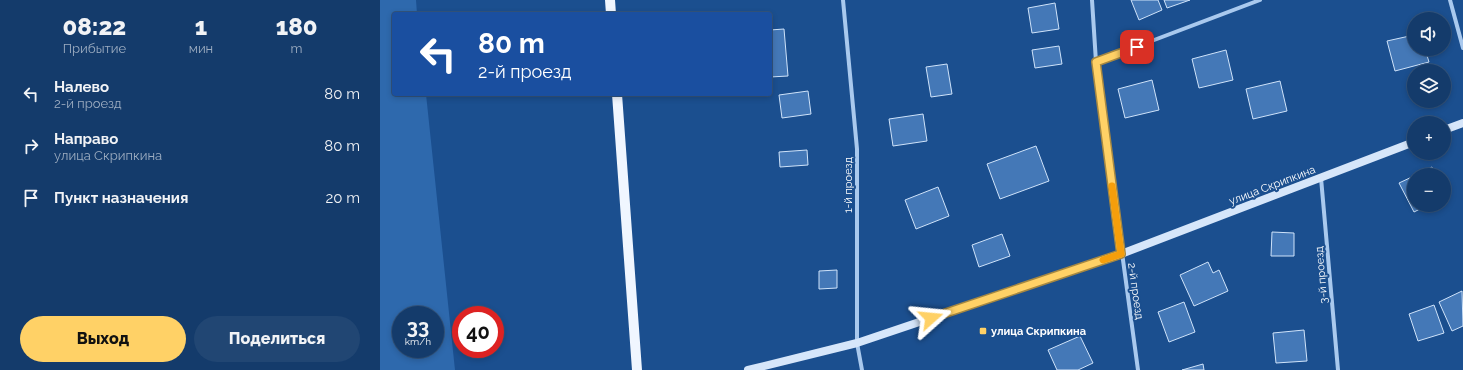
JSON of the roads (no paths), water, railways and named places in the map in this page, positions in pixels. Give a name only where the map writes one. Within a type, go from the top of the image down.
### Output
[{"type":"main road","points":[[610,0],[611,12]]},
{"type":"main road","points":[[617,96],[637,370]]},
{"type":"street","name":"1-й проезд","points":[[843,0],[857,149],[858,342],[862,370]]},
{"type":"street","name":"2-й проезд","points":[[1092,0],[1096,62],[1138,370]]},
{"type":"street","points":[[1096,62],[1260,0]]},
{"type":"street","points":[[1450,0],[1463,48]]},
{"type":"street","points":[[1451,127],[1463,123]]},
{"type":"street","name":"улица Скрипкина","points":[[748,370],[858,342],[1121,254],[1407,145]]},
{"type":"street","name":"3-й проезд","points":[[1321,178],[1338,370]]},
{"type":"place","name":"улица Скрипкина","points":[[983,331]]}]
